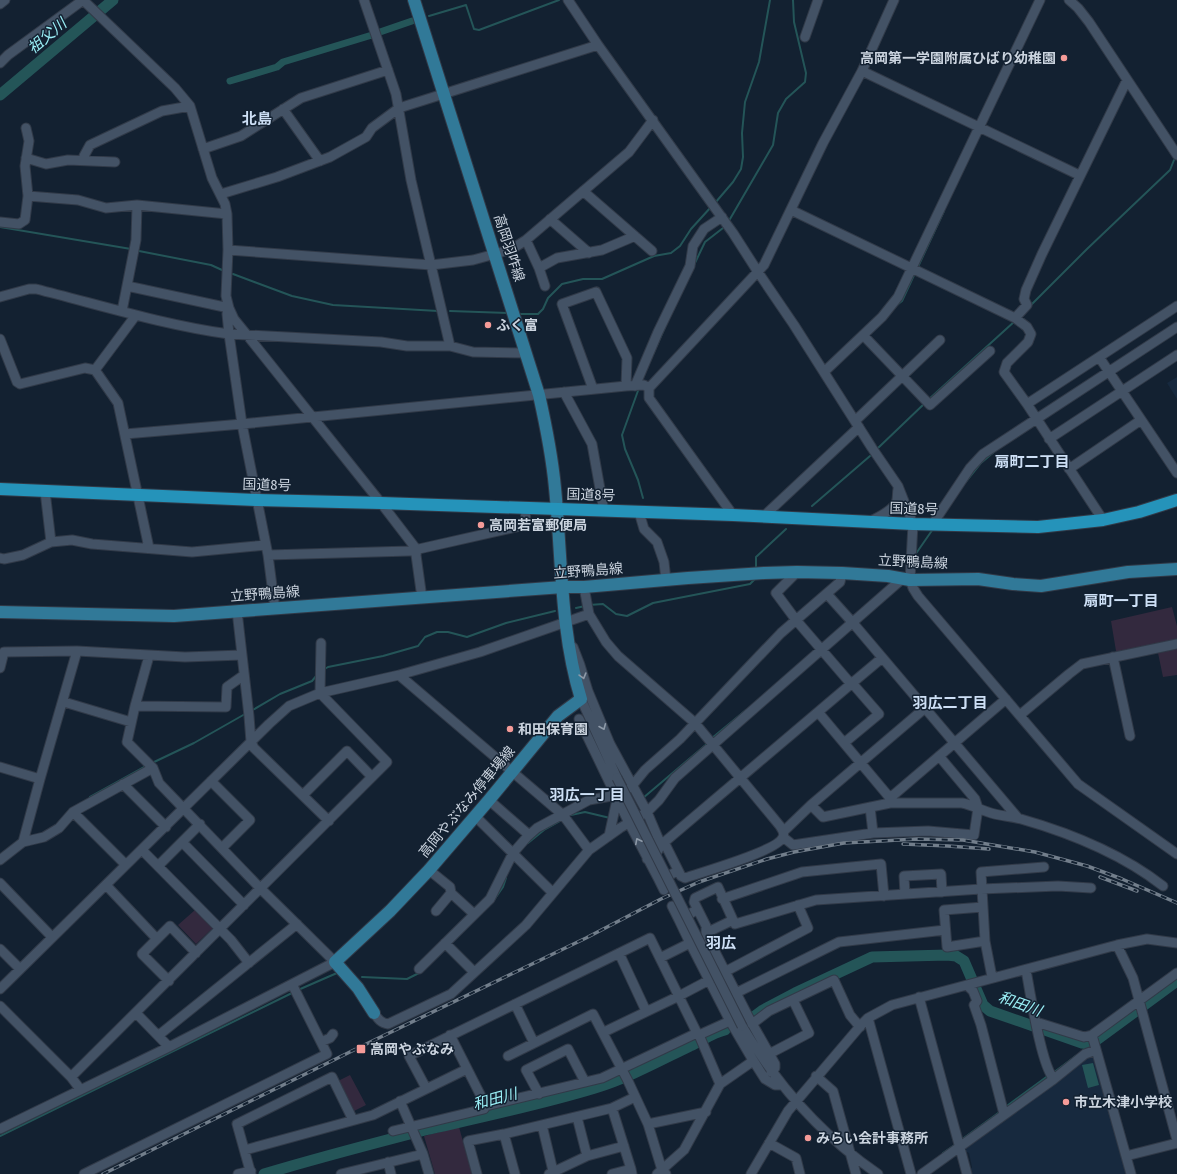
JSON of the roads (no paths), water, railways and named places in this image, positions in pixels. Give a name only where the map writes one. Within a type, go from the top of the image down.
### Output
[{"type":"highway","name":"国道8号","points":[[0,488],[257,500],[764,516],[913,524],[1038,527],[1103,520],[1139,512],[1177,500]]},
{"type":"main road","name":"高岡羽咋線","points":[[414,0],[539,395],[551,449],[557,509]]},
{"type":"main road","points":[[557,509],[566,635],[574,677],[581,699]]},
{"type":"main road","name":"立野鴨島線","points":[[0,612],[174,616],[760,573],[797,572],[888,576],[906,580],[978,579],[1041,586],[1128,572],[1177,569]]},
{"type":"main road","name":"高岡やぶなみ停車場線","points":[[335,962],[390,911],[489,800],[558,716],[581,699]]},
{"type":"main road","points":[[335,962],[358,988],[374,1013]]},
{"type":"street","points":[[0,4],[5,0]]},
{"type":"street","points":[[0,63],[8,55],[83,0],[175,88],[190,106],[212,178],[225,204],[227,214],[228,250],[226,296],[234,319],[417,550],[416,555],[422,598]]},
{"type":"street","points":[[364,0],[396,94],[411,180],[450,346]]},
{"type":"street","points":[[805,38],[818,0]]},
{"type":"street","points":[[733,515],[650,398],[649,388],[764,265],[822,143],[862,71],[894,0]]},
{"type":"street","points":[[824,372],[882,317],[898,297],[915,270],[983,129],[1040,0]]},
{"type":"street","points":[[1069,0],[1078,8],[1089,22],[1177,155]]},
{"type":"street","points":[[374,1013],[383,1024],[393,1023],[451,994],[526,925],[589,850],[647,812],[659,800],[675,778],[710,743],[851,621],[906,580],[913,524],[898,486],[717,209],[598,45],[569,1]]},
{"type":"street","points":[[221,194],[277,177],[330,157],[366,137],[372,128],[399,108],[598,45]]},
{"type":"street","points":[[203,149],[242,136],[301,98],[388,70]]},
{"type":"street","points":[[862,71],[1079,175]]},
{"type":"street","points":[[1017,320],[1027,306],[1024,299],[1026,290],[1079,175],[1126,80]]},
{"type":"street","points":[[85,160],[84,156],[90,145],[162,111],[190,106]]},
{"type":"street","points":[[283,109],[320,161]]},
{"type":"street","points":[[228,250],[431,265],[473,260],[512,249],[526,240],[628,152],[653,120]]},
{"type":"street","points":[[0,222],[19,224],[25,220],[28,196],[25,166],[29,142],[26,128]]},
{"type":"street","points":[[26,158],[46,164],[68,160],[115,162]]},
{"type":"street","points":[[583,191],[652,251]]},
{"type":"street","points":[[28,196],[78,200],[106,208],[137,205],[227,214]]},
{"type":"street","points":[[122,311],[136,240],[137,205]]},
{"type":"street","points":[[791,210],[1017,320],[1027,327],[1031,334],[1028,342],[1007,363],[1004,372],[1027,404],[1103,520]]},
{"type":"street","points":[[631,386],[690,266],[693,246],[704,229],[722,217]]},
{"type":"street","points":[[550,219],[589,253]]},
{"type":"street","points":[[539,268],[557,258],[602,250],[635,236]]},
{"type":"street","points":[[526,240],[539,268],[545,286]]},
{"type":"street","points":[[127,286],[229,308]]},
{"type":"street","points":[[0,297],[29,289],[36,289],[136,315],[210,332],[229,334],[382,342],[407,346],[450,346],[473,352],[526,352]]},
{"type":"street","points":[[593,389],[562,304],[596,292],[627,358],[631,386]]},
{"type":"street","points":[[229,308],[227,314],[229,334],[242,424],[268,555],[275,609]]},
{"type":"street","points":[[1027,404],[1099,357],[1175,311]]},
{"type":"street","points":[[95,370],[136,315]]},
{"type":"street","points":[[932,524],[970,468],[983,454],[1177,327]]},
{"type":"street","points":[[863,335],[930,405],[990,351]]},
{"type":"street","points":[[0,340],[17,382],[20,384],[85,368],[95,370],[118,403],[149,548]]},
{"type":"street","points":[[764,516],[857,424],[902,376],[940,340]]},
{"type":"street","points":[[1049,439],[1177,355]]},
{"type":"street","points":[[1099,357],[1177,472]]},
{"type":"street","points":[[125,434],[242,424],[593,389],[631,386],[644,386],[649,388]]},
{"type":"street","points":[[564,392],[592,444],[604,511]]},
{"type":"street","points":[[1069,470],[1141,420]]},
{"type":"street","points":[[869,522],[886,513],[894,506],[897,502],[898,486]]},
{"type":"street","points":[[45,490],[51,542]]},
{"type":"street","points":[[268,555],[417,550],[525,525],[526,508]]},
{"type":"street","points":[[639,512],[644,529],[657,542],[664,562],[666,580]]},
{"type":"street","points":[[0,558],[23,555],[51,542],[72,540],[92,544],[192,552],[266,545]]},
{"type":"street","points":[[797,572],[776,593],[796,620],[879,714],[844,743]]},
{"type":"street","points":[[418,969],[490,899],[513,853],[529,835],[537,828],[565,818],[589,800],[616,795],[632,786],[645,770],[680,739],[781,633],[840,582],[842,573]]},
{"type":"street","points":[[906,580],[1078,784],[1177,854]]},
{"type":"street","points":[[584,587],[589,614],[606,642],[618,656],[695,723],[794,845],[874,834],[928,831],[974,835],[978,808],[975,799],[938,756]]},
{"type":"street","points":[[826,594],[851,621],[1018,818]]},
{"type":"street","points":[[238,612],[251,742],[254,748],[329,821]]},
{"type":"street","points":[[1,987],[289,706],[320,693],[399,675],[480,652],[589,614]]},
{"type":"street","points":[[566,635],[573,647],[588,692],[610,744],[647,812],[661,845],[666,846],[678,871],[681,876],[685,878],[766,851],[779,843],[784,834],[810,805],[925,708]]},
{"type":"street","points":[[71,1077],[387,762],[320,693],[320,643]]},
{"type":"street","points":[[1020,715],[1076,668],[1087,663],[1177,644]]},
{"type":"street","points":[[0,668],[4,652],[77,651],[185,658],[242,655]]},
{"type":"street","points":[[0,860],[24,839],[40,779],[64,702],[77,651]]},
{"type":"street","points":[[0,1129],[169,1047],[295,989],[335,962],[260,888],[159,783],[150,765],[127,742],[148,656]]},
{"type":"street","points":[[1113,657],[1130,736]]},
{"type":"street","points":[[651,856],[661,845],[882,658]]},
{"type":"street","points":[[135,706],[226,707],[227,687],[244,675]]},
{"type":"street","points":[[399,675],[565,818],[589,850]]},
{"type":"street","points":[[581,699],[617,778],[742,1026],[756,1050],[796,1102],[829,1136],[850,1154],[878,1174]]},
{"type":"street","points":[[890,800],[938,756],[1006,700]]},
{"type":"street","points":[[64,702],[131,722]]},
{"type":"street","points":[[818,712],[861,762],[890,800]]},
{"type":"street","points":[[579,719],[629,823],[651,856],[660,865]]},
{"type":"street","points":[[303,796],[347,752],[372,777]]},
{"type":"street","points":[[24,839],[44,837],[59,828],[73,812],[124,784],[150,765]]},
{"type":"street","points":[[0,767],[40,779]]},
{"type":"street","points":[[211,781],[250,820],[222,848]]},
{"type":"street","points":[[124,784],[166,827]]},
{"type":"street","points":[[609,836],[616,795]]},
{"type":"street","points":[[489,800],[529,835]]},
{"type":"street","points":[[810,805],[823,817],[870,807],[890,800],[962,803],[972,805],[988,812],[1018,818],[1059,830],[1145,872],[1163,886]]},
{"type":"street","points":[[870,807],[874,834]]},
{"type":"street","points":[[73,812],[126,865]]},
{"type":"street","points":[[475,816],[553,893]]},
{"type":"street","points":[[158,866],[200,824]]},
{"type":"street","points":[[182,842],[244,905]]},
{"type":"street","points":[[142,850],[231,940],[249,962]]},
{"type":"street","points":[[651,856],[664,890]]},
{"type":"street","points":[[722,899],[802,872],[881,864],[884,896]]},
{"type":"street","points":[[992,977],[986,941],[981,889],[981,872],[1044,867]]},
{"type":"street","points":[[428,870],[450,887],[451,893],[474,914]]},
{"type":"street","points":[[659,880],[678,871]]},
{"type":"street","points":[[905,894],[904,876],[941,874],[942,892]]},
{"type":"street","points":[[0,883],[52,937]]},
{"type":"street","points":[[106,885],[158,939]]},
{"type":"street","points":[[782,1085],[775,1085],[765,1079],[730,1021],[706,933],[706,926],[694,902],[695,898],[718,887],[722,899],[735,924],[816,900],[981,889],[1058,886],[1090,888]]},
{"type":"street","points":[[436,911],[451,893]]},
{"type":"street","points":[[604,1032],[679,996],[808,928],[798,905]]},
{"type":"street","points":[[672,906],[690,943],[717,975],[736,993],[775,1064],[775,1068],[772,1072]]},
{"type":"street","points":[[983,907],[944,910],[945,930],[947,947],[986,941]]},
{"type":"street","points":[[679,920],[698,910]]},
{"type":"street","points":[[706,933],[733,920]]},
{"type":"street","points":[[159,1035],[297,924]]},
{"type":"street","points":[[169,981],[142,954],[170,926],[196,953]]},
{"type":"street","points":[[736,993],[839,942],[945,930]]},
{"type":"street","points":[[426,1088],[409,1056],[650,938],[703,1045],[720,1084]]},
{"type":"street","points":[[751,1174],[788,1111],[816,1076],[868,1018],[892,1005],[992,977],[1026,970],[1117,945],[1147,939],[1177,943]]},
{"type":"street","points":[[445,943],[474,972]]},
{"type":"street","points":[[660,958],[690,943]]},
{"type":"street","points":[[1117,945],[1133,978],[1177,1140]]},
{"type":"street","points":[[0,948],[20,969]]},
{"type":"street","points":[[619,953],[646,1011]]},
{"type":"street","points":[[709,958],[717,975]]},
{"type":"street","points":[[1026,970],[1037,1026],[1052,1076]]},
{"type":"street","points":[[1037,1026],[1084,1037],[1092,1036],[1177,973]]},
{"type":"street","points":[[752,1024],[769,1011],[834,980],[850,1015],[860,1027]]},
{"type":"street","points":[[971,983],[977,1001],[974,1005],[981,1025],[1004,1111]]},
{"type":"street","points":[[84,1174],[327,1054],[295,989]]},
{"type":"street","points":[[919,998],[967,1174]]},
{"type":"street","points":[[769,1054],[809,1033],[793,1000]]},
{"type":"street","points":[[515,1004],[534,1043]]},
{"type":"street","points":[[0,1006],[71,1077],[80,1090]]},
{"type":"street","points":[[136,1013],[169,1047]]},
{"type":"street","points":[[508,1056],[593,1014],[604,1032],[648,1124],[662,1173]]},
{"type":"street","points":[[868,1018],[910,1173]]},
{"type":"street","points":[[392,1131],[413,1129],[484,1109],[486,1106],[624,1074],[698,1035],[730,1021]]},
{"type":"street","points":[[321,1042],[330,1038],[333,1034]]},
{"type":"street","points":[[450,1035],[486,1106]]},
{"type":"street","points":[[1092,1036],[1130,1174]]},
{"type":"street","points":[[539,1094],[526,1070],[568,1049],[585,1082]]},
{"type":"street","points":[[922,1174],[958,1143],[1084,1054],[1096,1049]]},
{"type":"street","points":[[662,1173],[684,1150],[720,1084],[753,1061]]},
{"type":"street","points":[[245,1150],[372,1115],[467,1069]]},
{"type":"street","points":[[816,1076],[833,1091],[856,1174]]},
{"type":"street","points":[[238,1174],[251,1172],[237,1124],[332,1077],[353,1120]]},
{"type":"street","points":[[477,1174],[468,1141],[504,1134],[612,1108],[635,1096]]},
{"type":"street","points":[[400,1101],[423,1154],[429,1174]]},
{"type":"street","points":[[612,1108],[631,1172],[612,1174]]},
{"type":"street","points":[[648,1124],[706,1112]]},
{"type":"street","points":[[577,1117],[587,1156]]},
{"type":"street","points":[[542,1125],[551,1173],[587,1156],[624,1146]]},
{"type":"street","points":[[504,1134],[515,1174]]},
{"type":"street","points":[[769,1143],[796,1158],[800,1174]]},
{"type":"street","points":[[1126,1156],[1177,1143]]},
{"type":"street","points":[[341,1174],[423,1154]]},
{"type":"street","points":[[388,1162],[391,1174]]},
{"type":"waterway","name":"祖父川","points":[[0,95],[113,0]]},
{"type":"waterway","points":[[429,16],[466,5],[474,29],[479,30],[559,0]]},
{"type":"waterway","points":[[715,203],[733,182],[741,169],[743,157],[742,133],[745,102],[759,62],[770,0]]},
{"type":"waterway","points":[[730,219],[773,145],[778,113],[786,99],[805,82],[806,73],[794,22],[793,0]]},
{"type":"waterway","points":[[380,32],[412,21]]},
{"type":"waterway","points":[[230,81],[277,67],[283,62],[372,35]]},
{"type":"waterway","points":[[1030,306],[1170,170],[1174,160]]},
{"type":"waterway","points":[[521,314],[538,314],[543,309],[548,298],[562,284],[583,279],[602,279],[654,256],[671,253],[680,246],[691,229],[711,207]]},
{"type":"waterway","points":[[917,269],[944,211]]},
{"type":"waterway","points":[[0,227],[131,249]]},
{"type":"waterway","points":[[694,265],[705,242],[723,228]]},
{"type":"waterway","points":[[139,251],[211,265],[222,270]]},
{"type":"waterway","points":[[897,305],[902,301],[915,273]]},
{"type":"waterway","points":[[233,274],[292,296],[333,305],[438,311]]},
{"type":"waterway","points":[[450,311],[508,313]]},
{"type":"waterway","points":[[928,400],[1015,321]]},
{"type":"waterway","points":[[653,354],[665,327]]},
{"type":"waterway","points":[[639,388],[622,435],[625,449],[638,480],[643,498]]},
{"type":"waterway","points":[[878,448],[925,403]]},
{"type":"waterway","points":[[965,483],[981,463],[995,451]]},
{"type":"waterway","points":[[812,506],[870,456]]},
{"type":"waterway","points":[[756,569],[756,557],[786,529]]},
{"type":"waterway","points":[[915,555],[933,529]]},
{"type":"waterway","points":[[589,605],[603,604],[616,614],[627,616],[653,603],[750,584],[757,577]]},
{"type":"waterway","points":[[576,608],[585,606]]},
{"type":"waterway","points":[[323,670],[328,667],[383,656],[418,646],[425,637],[437,632],[448,632],[467,637],[506,623],[555,611]]},
{"type":"waterway","points":[[251,711],[280,694],[312,681],[317,675]]},
{"type":"waterway","points":[[712,738],[746,710]]},
{"type":"waterway","points":[[152,763],[194,743],[245,714]]},
{"type":"waterway","points":[[643,798],[708,743]]},
{"type":"waterway","points":[[90,797],[148,765]]},
{"type":"waterway","points":[[571,815],[585,812],[610,818]]},
{"type":"waterway","points":[[528,843],[544,830],[562,820]]},
{"type":"waterway","points":[[494,900],[503,887],[506,878]]},
{"type":"waterway","name":"和田川","points":[[755,1016],[763,1010],[795,993],[872,957],[947,955],[956,956],[964,961],[983,1005],[990,1011],[1082,1043],[1091,1044],[1177,981]]},
{"type":"waterway","points":[[362,977],[407,979],[421,972]]},
{"type":"waterway","points":[[298,990],[337,973]]},
{"type":"waterway","points":[[0,1136],[294,992]]},
{"type":"waterway","name":"和田川","points":[[264,1174],[405,1135],[532,1105],[595,1088],[631,1074],[711,1035],[725,1030]]},
{"type":"waterway","name":"和田川","points":[[1083,1050],[1091,1044]]},
{"type":"waterway","points":[[1053,1073],[1077,1055]]},
{"type":"waterway","points":[[1004,1108],[1049,1075]]},
{"type":"waterway","points":[[961,1140],[1001,1111]]},
{"type":"waterway","points":[[943,1153],[956,1144]]},
{"type":"railway","points":[[103,1174],[360,1047],[586,938],[661,899],[699,882],[767,859],[794,852],[844,843],[917,839],[963,840],[1035,852],[1087,866],[1122,879],[1177,903]]},
{"type":"railway","points":[[903,844],[989,849]]},
{"type":"railway","points":[[1100,877],[1137,891]]},
{"type":"place","name":"高岡第一学園附属ひばり幼稚園","points":[[1064,58]]},
{"type":"place","name":"ふく富","points":[[488,325]]},
{"type":"place","name":"高岡若富郵便局","points":[[481,525]]},
{"type":"place","name":"和田保育園","points":[[510,729]]},
{"type":"place","name":"高岡やぶなみ","points":[[361,1049]]},
{"type":"place","name":"市立木津小学校","points":[[1066,1102]]},
{"type":"place","name":"みらい会計事務所","points":[[808,1138]]},
{"type":"district","name":"北島","points":[[257,119]]},
{"type":"district","name":"扇町二丁目","points":[[1032,462]]},
{"type":"district","name":"扇町一丁目","points":[[1121,601]]},
{"type":"district","name":"羽広二丁目","points":[[950,703]]},
{"type":"district","name":"羽広一丁目","points":[[587,795]]},
{"type":"district","name":"羽広","points":[[721,943]]}]
